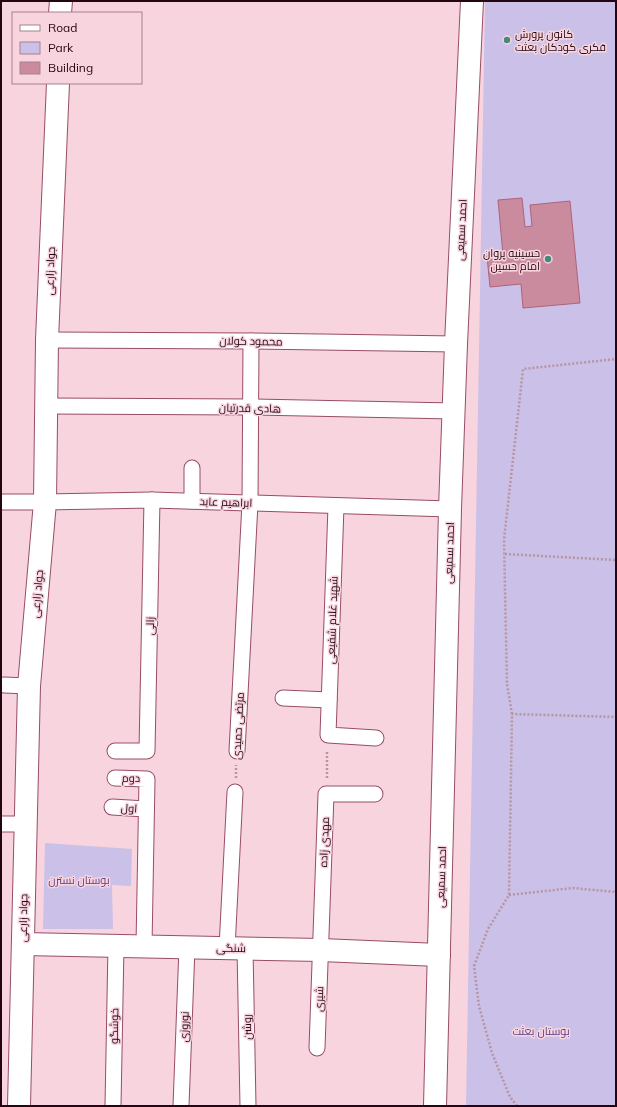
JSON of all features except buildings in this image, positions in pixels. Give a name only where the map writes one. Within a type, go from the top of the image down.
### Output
[{"type":"street","points":[[60,12],[61,1]]},
{"type":"street","name":"احمد سمیعی","points":[[435,1106],[450,510],[472,1]]},
{"type":"street","name":"جواد زارعی","points":[[19,1106],[29,686],[45,502],[47,340],[58,84]]},
{"type":"street","name":"محمود کولان","points":[[47,340],[456,344]]},
{"type":"street","name":"مرتضی حمیدی","points":[[237,750],[250,503],[252,341]]},
{"type":"street","name":"هادی قدرتیان","points":[[46,406],[454,411]]},
{"type":"street","points":[[192,468],[192,502]]},
{"type":"street","name":"ابراهیم عابد","points":[[1,502],[152,500],[450,510]]},
{"type":"street","name":"زالی","points":[[115,751],[147,751],[152,500]]},
{"type":"street","name":"شهید غلام شفیعی","points":[[328,735],[336,506]]},
{"type":"street","points":[[4,685],[29,686]]},
{"type":"street","points":[[283,698],[329,700]]},
{"type":"street","points":[[328,735],[376,738]]},
{"type":"street","name":"دوم","points":[[115,778],[147,779],[146,809]]},
{"type":"street","points":[[235,792],[236,948]]},
{"type":"street","points":[[326,794],[375,794]]},
{"type":"street","name":"مهدی زاده","points":[[321,950],[326,794]]},
{"type":"street","name":"اول","points":[[112,807],[146,809]]},
{"type":"street","points":[[144,946],[146,809]]},
{"type":"street","points":[[1,824],[26,824]]},
{"type":"street","name":"شنگی","points":[[23,944],[321,950],[439,955]]},
{"type":"street","name":"خوشگو","points":[[112,1106],[116,946]]},
{"type":"street","name":"نوروزی","points":[[181,1106],[187,947]]},
{"type":"street","name":"روشن","points":[[236,948],[248,1106]]},
{"type":"street","name":"شیری","points":[[317,1048],[321,950]]},
{"type":"path","points":[[517,1106],[510,1097],[492,1053],[479,1006],[474,966],[488,929],[508,895],[512,714],[507,684],[504,540],[523,369],[616,359]]},
{"type":"path","points":[[505,554],[616,560]]},
{"type":"path","points":[[512,714],[616,716]]},
{"type":"path","points":[[326,794],[328,735]]},
{"type":"path","name":"مرتضی حمیدی","points":[[235,792],[237,750]]},
{"type":"path","points":[[508,895],[573,888],[616,892]]},
{"type":"green space","name":"بوستان بعثت","points":[[485,1],[616,1],[616,1106],[466,1106]]},
{"type":"green space","name":"بوستان نسترن","points":[[45,843],[132,849],[131,886],[112,885],[113,929],[43,929]]},
{"type":"place","name":"کانون پرورش فکری کودکان بعثت","points":[[507,40]]},
{"type":"place","name":"حسینیه پروان امام حسین","points":[[548,259]]}]
